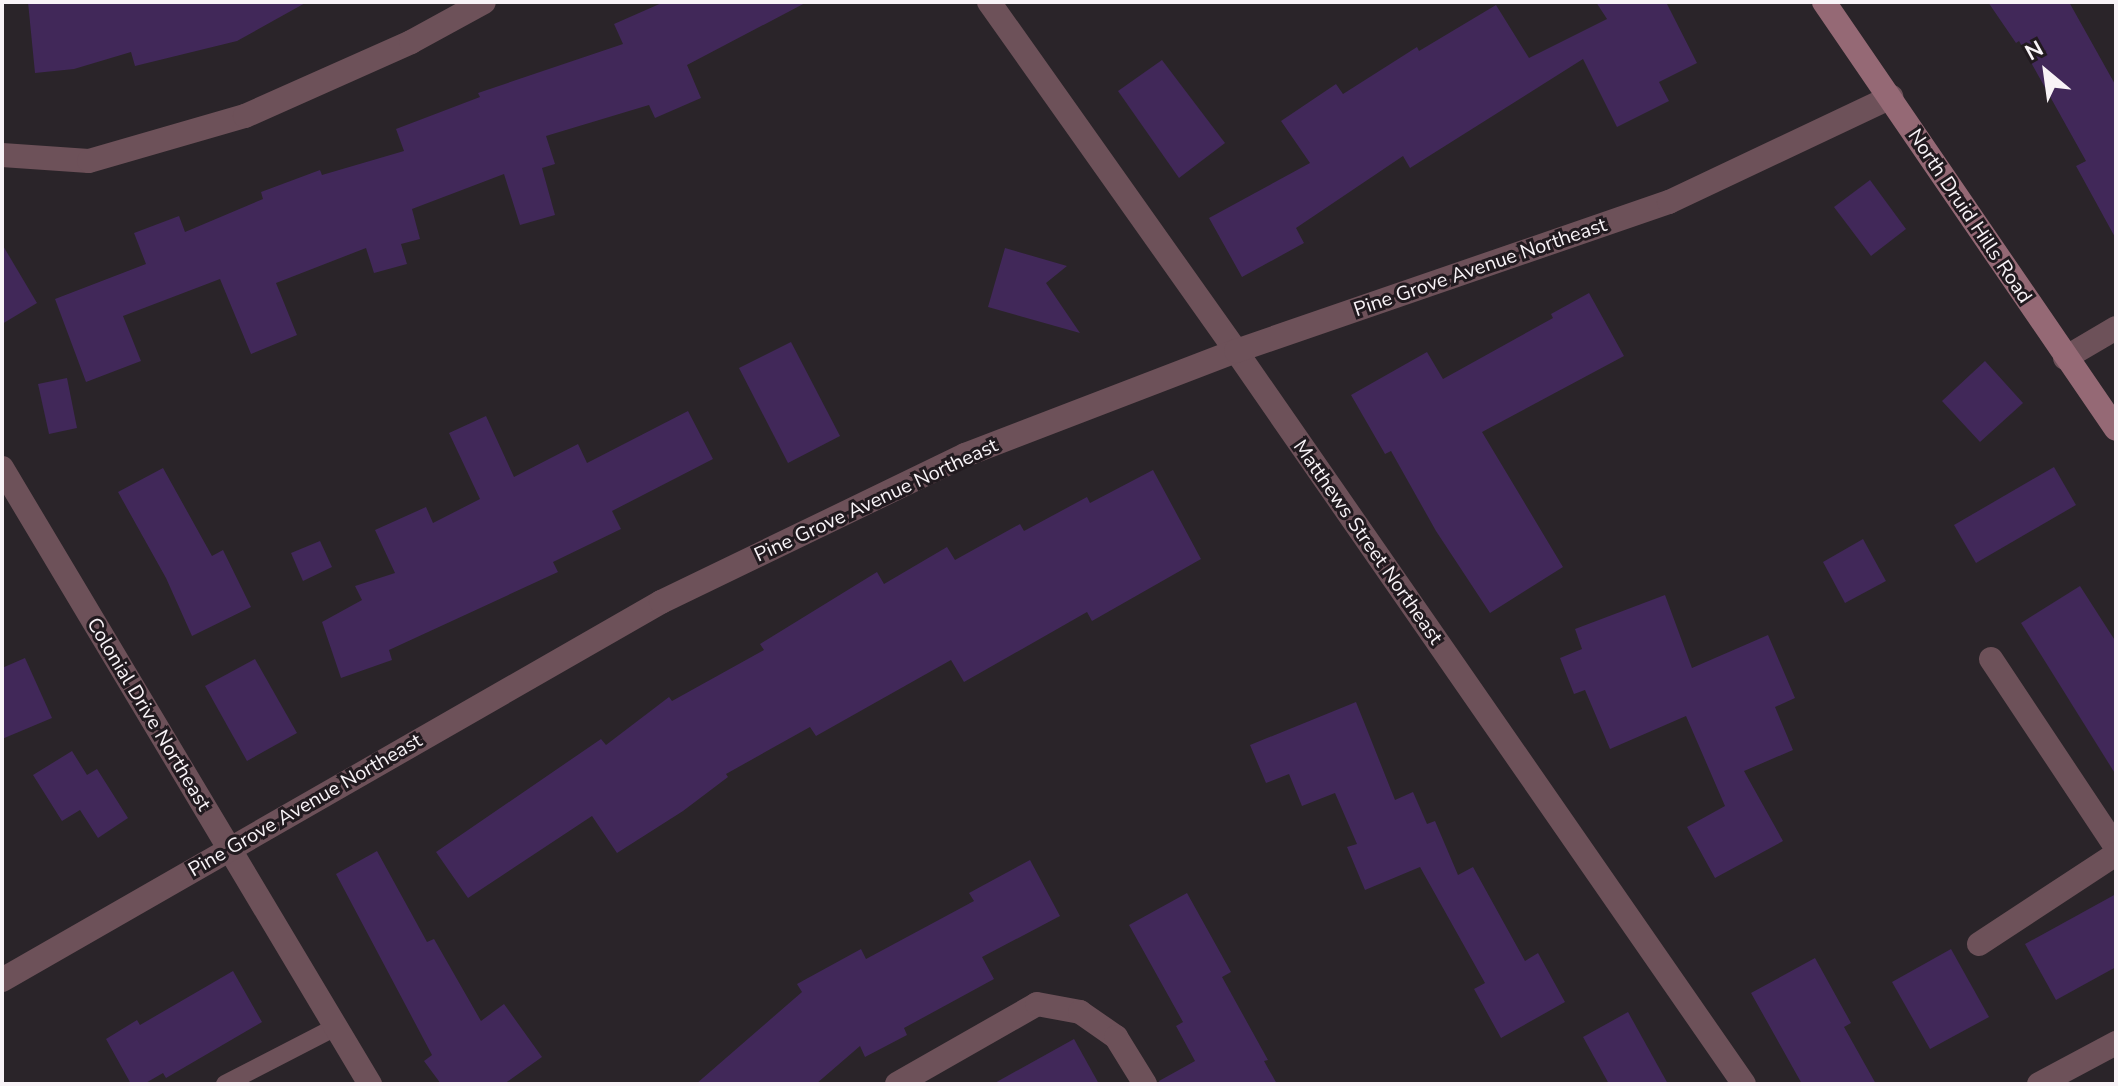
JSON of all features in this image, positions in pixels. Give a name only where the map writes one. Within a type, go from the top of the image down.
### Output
[{"type":"main road","name":"North Druid Hills Road","points":[[1824,2],[2116,429]]},
{"type":"street","points":[[2,155],[89,161],[245,116],[411,42],[484,2]]},
{"type":"street","name":"Matthews Street Northeast","points":[[989,2],[1236,351],[1744,1084]]},
{"type":"street","name":"Pine Grove Avenue Northeast","points":[[2,980],[661,602],[965,455],[1236,351],[1669,202],[1891,97]]},
{"type":"street","points":[[2065,358],[2116,328]]},
{"type":"street","name":"Colonial Drive Northeast","points":[[2,468],[370,1084]]},
{"type":"street","points":[[1991,659],[2116,847]]},
{"type":"street","points":[[1979,944],[2116,854]]},
{"type":"street","points":[[897,1084],[1037,1004],[1080,1012],[1116,1037],[1145,1084]]},
{"type":"street","points":[[2039,1084],[2116,1043]]},
{"type":"lane","points":[[225,1084],[336,1027]]},
{"type":"building","points":[[28,2],[307,2],[237,41],[135,66],[131,52],[74,69],[35,73]]},
{"type":"building","points":[[664,2],[807,2],[687,65],[701,98],[655,118],[649,105],[546,136],[555,164],[542,168],[555,215],[520,225],[504,174],[412,209],[420,239],[401,244],[407,264],[374,273],[366,248],[276,283],[297,335],[251,354],[220,279],[123,316],[141,361],[86,382],[55,299],[146,264],[134,233],[179,216],[185,232],[263,199],[261,192],[320,170],[322,175],[404,151],[396,129],[480,97],[478,93],[623,44],[614,24]]},
{"type":"building","points":[[1596,2],[1666,2],[1697,63],[1659,82],[1669,101],[1617,127],[1583,59],[1410,168],[1403,156],[1296,228],[1304,243],[1242,277],[1209,218],[1310,163],[1281,121],[1336,84],[1343,94],[1417,47],[1419,51],[1496,5],[1529,58],[1607,19]]},
{"type":"building","points":[[1988,2],[2069,2],[2116,86],[2116,239],[2076,166],[2086,161],[2019,41],[2016,43]]},
{"type":"building","points":[[1162,60],[1225,143],[1179,178],[1118,91]]},
{"type":"building","points":[[1870,180],[1906,229],[1871,256],[1834,207]]},
{"type":"building","points":[[2,244],[37,303],[2,324]]},
{"type":"building","points":[[1005,248],[1067,266],[1046,283],[1080,333],[988,307]]},
{"type":"building","points":[[1589,293],[1624,356],[1482,432],[1563,567],[1490,613],[1436,531],[1391,451],[1385,454],[1351,395],[1427,352],[1443,379],[1553,318],[1551,314]]},
{"type":"building","points":[[791,342],[840,436],[788,463],[739,368]]},
{"type":"building","points":[[1985,361],[2023,403],[1980,442],[1942,401]]},
{"type":"building","points":[[67,378],[77,428],[49,434],[38,384]]},
{"type":"building","points":[[688,411],[713,459],[612,511],[621,529],[553,562],[558,572],[389,650],[392,660],[341,678],[322,622],[362,600],[355,586],[395,573],[375,530],[426,507],[433,523],[480,499],[449,433],[486,416],[514,477],[578,444],[587,463]]},
{"type":"building","points":[[2054,467],[2076,505],[1976,563],[1954,525]]},
{"type":"building","points":[[163,468],[212,556],[223,550],[251,607],[192,636],[166,578],[118,492]]},
{"type":"building","points":[[1153,470],[1201,559],[1092,621],[1087,612],[964,682],[951,660],[816,736],[810,727],[726,774],[728,777],[683,811],[617,853],[592,816],[468,898],[436,852],[601,739],[606,745],[669,697],[672,701],[764,650],[760,644],[877,572],[884,584],[947,547],[955,560],[1020,524],[1024,531],[1087,497],[1090,503]]},
{"type":"building","points":[[1863,539],[1886,581],[1845,603],[1823,562]]},
{"type":"building","points":[[320,541],[332,567],[303,581],[291,553]]},
{"type":"building","points":[[2080,586],[2116,642],[2116,775],[2021,623]]},
{"type":"building","points":[[1665,595],[1692,668],[1768,635],[1795,698],[1775,707],[1793,750],[1744,771],[1783,841],[1715,878],[1687,827],[1725,806],[1686,716],[1610,749],[1585,690],[1574,694],[1560,658],[1582,649],[1575,629]]},
{"type":"building","points":[[25,658],[52,718],[2,739],[2,668]]},
{"type":"building","points":[[255,659],[297,733],[247,761],[205,686]]},
{"type":"building","points":[[1356,702],[1395,800],[1413,792],[1427,824],[1435,821],[1458,875],[1473,867],[1525,961],[1538,953],[1565,1002],[1501,1038],[1474,989],[1485,983],[1420,867],[1365,890],[1347,847],[1357,844],[1335,793],[1302,806],[1289,774],[1266,783],[1250,745]]},
{"type":"building","points":[[72,751],[87,775],[97,769],[128,818],[98,838],[80,810],[62,821],[33,775]]},
{"type":"building","points":[[377,851],[427,942],[434,939],[481,1021],[504,1004],[542,1057],[504,1084],[441,1084],[424,1061],[432,1055],[336,874]]},
{"type":"building","points":[[1030,860],[1060,916],[982,957],[994,979],[904,1028],[907,1035],[865,1057],[860,1046],[816,1084],[696,1084],[802,992],[797,984],[861,949],[866,959],[974,901],[969,893]]},
{"type":"building","points":[[1187,893],[1231,972],[1222,977],[1268,1060],[1264,1061],[1277,1084],[1160,1084],[1159,1081],[1195,1061],[1176,1026],[1183,1022],[1129,925]]},
{"type":"building","points":[[2116,894],[2116,967],[2056,1000],[2025,944]]},
{"type":"building","points":[[1951,949],[1989,1017],[1930,1049],[1892,982]]},
{"type":"building","points":[[1815,958],[1851,1023],[1844,1027],[1876,1084],[1802,1084],[1751,993]]},
{"type":"building","points":[[233,971],[262,1022],[166,1078],[163,1073],[144,1084],[131,1084],[106,1039],[137,1020],[140,1025]]},
{"type":"building","points":[[1628,1012],[1668,1084],[1609,1084],[1583,1037]]},
{"type":"building","points":[[1074,1039],[1099,1084],[993,1084]]}]
